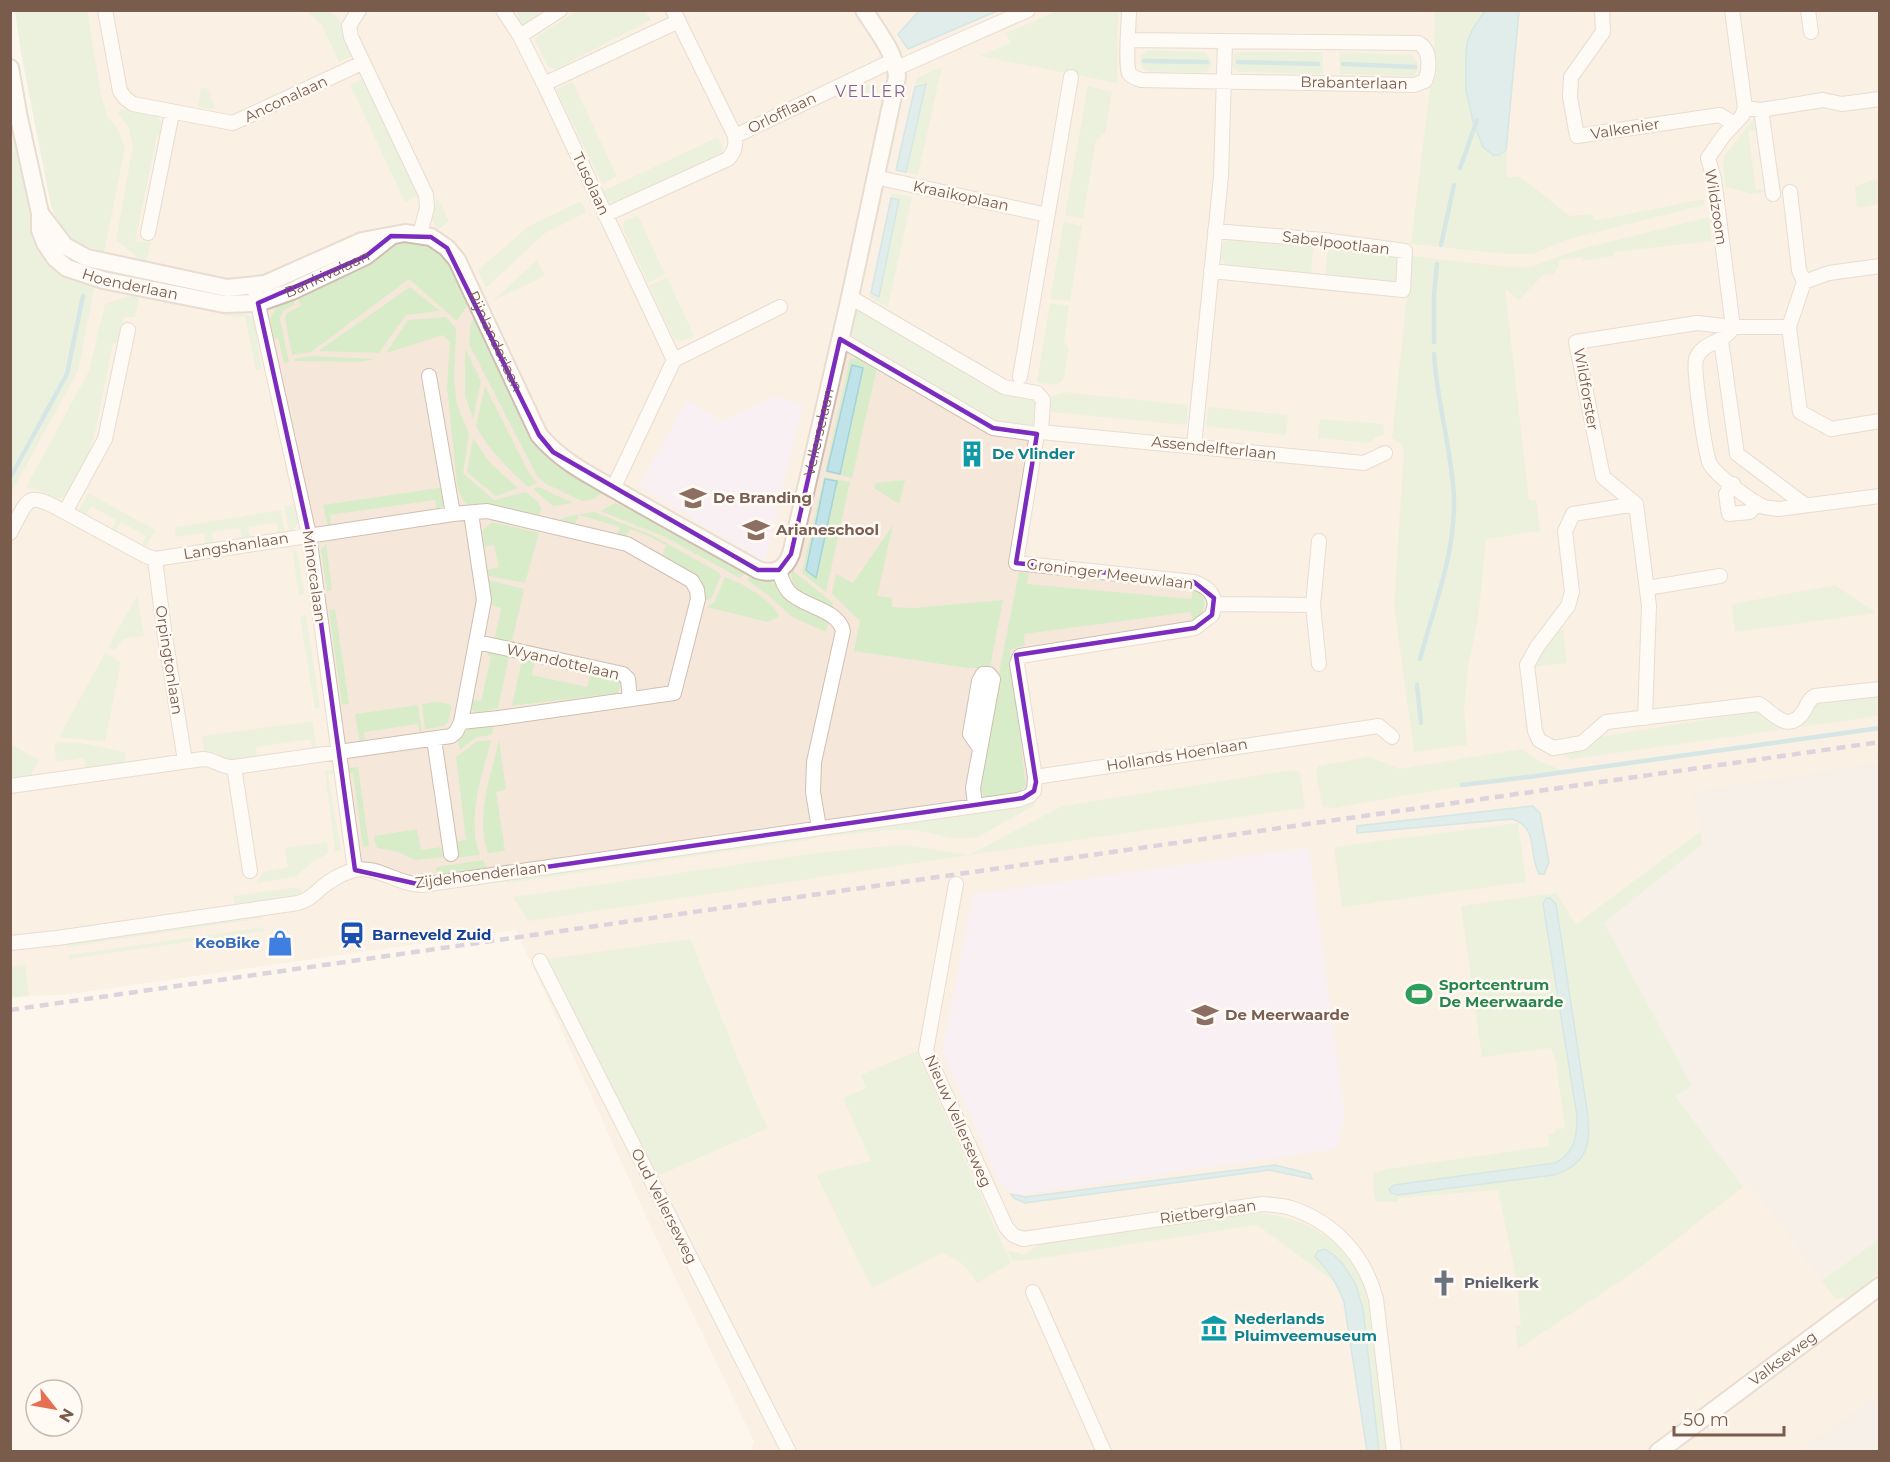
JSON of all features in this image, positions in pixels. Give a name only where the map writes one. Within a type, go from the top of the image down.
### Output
[{"type":"street","name":"Anconalaan","points":[[105,10],[120,90],[125,98],[133,104],[172,113],[233,123],[362,63]]},
{"type":"street","points":[[359,10],[350,22],[349,31],[362,63],[426,195],[427,208],[420,234]]},
{"type":"street","name":"Tusolaan","points":[[503,10],[520,36],[544,84],[674,360]]},
{"type":"street","points":[[520,36],[560,10]]},
{"type":"street","points":[[864,10],[895,64]]},
{"type":"street","name":"Orlofflaan","points":[[735,136],[895,64],[1028,10]]},
{"type":"street","name":"Brabanterlaan","points":[[1128,40],[1418,44],[1428,52],[1427,76],[1425,81],[1414,84],[1141,80],[1131,76],[1128,70],[1128,40],[1129,10]]},
{"type":"street","name":"Valkenier","points":[[1602,10],[1603,32],[1570,77],[1570,97],[1577,136],[1720,115],[1734,124]]},
{"type":"street","points":[[1732,10],[1745,108],[1761,110],[1823,100],[1842,104],[1880,99]]},
{"type":"street","points":[[1808,10],[1811,32]]},
{"type":"street","name":"Orlofflaan","points":[[544,84],[676,16],[735,136],[736,146],[728,159],[605,215]]},
{"type":"street","points":[[1194,446],[1221,176],[1225,42]]},
{"type":"street","name":"Vellerselaan","points":[[779,570],[788,563],[791,554],[850,297],[895,88],[895,64]]},
{"type":"street","name":"Hoenderlaan","points":[[10,68],[40,213],[40,230],[45,243],[61,263],[82,274],[224,304],[258,303]]},
{"type":"street","points":[[1020,377],[1071,77]]},
{"type":"street","name":"Wildzoom","points":[[1733,327],[1714,179],[1708,158],[1724,135],[1742,116],[1745,108]]},
{"type":"street","points":[[1761,110],[1773,194]]},
{"type":"street","points":[[148,232],[172,113]]},
{"type":"street","name":"Kraaikoplaan","points":[[875,177],[1047,214]]},
{"type":"street","points":[[1790,192],[1799,270],[1804,282],[1789,327],[1800,412],[1831,429],[1880,421]]},
{"type":"street","name":"Hoenderlaan","points":[[40,213],[65,246],[87,258],[227,288],[255,286]]},
{"type":"street","name":"Sabelpootlaan","points":[[1212,271],[1403,290],[1406,251],[1323,240],[1215,231]]},
{"type":"street","name":"Bankivalaan","points":[[255,286],[285,276],[362,241],[405,233],[420,234]]},
{"type":"street","name":"Rijnlanderlaan","points":[[420,234],[441,242],[457,260],[539,435],[553,452],[613,489],[758,570],[772,572],[779,570]]},
{"type":"street","name":"Bankivalaan","points":[[258,303],[292,291],[366,256],[391,236]]},
{"type":"street","points":[[1804,282],[1829,273],[1880,266]]},
{"type":"street","name":"Minorcalaan","points":[[255,286],[309,535],[355,870]]},
{"type":"street","points":[[850,297],[1004,387],[1037,393],[1042,400],[1039,433]]},
{"type":"street","points":[[613,489],[674,360],[780,307]]},
{"type":"street","name":"Wildforster","points":[[1636,504],[1603,477],[1576,342],[1697,323],[1733,327]]},
{"type":"street","points":[[1789,327],[1733,327],[1729,335],[1700,351],[1695,367],[1707,456],[1716,471],[1757,503],[1767,508],[1879,498]]},
{"type":"street","points":[[65,512],[105,439],[128,330]]},
{"type":"street","name":"Assendelfterlaan","points":[[840,339],[993,428],[1364,463],[1385,453]]},
{"type":"street","points":[[1721,340],[1737,454],[1805,505]]},
{"type":"street","points":[[429,376],[453,514]]},
{"type":"street","name":"Groninger Meeuwlaan","points":[[1039,433],[1016,563],[1194,582],[1211,592],[1215,604]]},
{"type":"street","points":[[1733,484],[1726,494],[1729,514],[1750,512],[1757,503]]},
{"type":"street","points":[[10,532],[26,503],[32,499],[41,499],[155,559]]},
{"type":"street","points":[[1645,718],[1649,606],[1636,504],[1573,514],[1565,531],[1572,592],[1568,606],[1537,646],[1527,665],[1535,731],[1539,741],[1547,746],[1553,748],[1582,743],[1606,722],[1645,718],[1760,704],[1776,719],[1789,721],[1804,712],[1809,699],[1815,696],[1880,689]]},
{"type":"street","name":"Langshanlaan","points":[[155,559],[453,514],[487,511],[627,544],[692,581],[697,590],[698,599],[674,693]]},
{"type":"street","points":[[10,786],[185,761],[210,759],[220,766],[234,767],[451,736],[461,722],[484,600],[471,513]]},
{"type":"street","points":[[1319,542],[1313,605],[1319,664]]},
{"type":"street","name":"Orpingtonlaan","points":[[155,559],[185,761]]},
{"type":"street","points":[[779,570],[788,591],[831,616],[841,625],[843,631],[814,762],[813,792],[819,828],[1018,800],[1029,796],[1034,791],[1035,777],[1017,664],[1020,656],[1195,628],[1212,615],[1215,604],[1313,605]]},
{"type":"street","points":[[1647,588],[1720,576]]},
{"type":"street","name":"Wyandottelaan","points":[[477,642],[623,674],[628,679],[630,699]]},
{"type":"street","name":"Wyandottelaan","points":[[461,722],[674,693]]},
{"type":"street","name":"Hollands Hoenlaan","points":[[1035,777],[1379,726],[1392,737]]},
{"type":"street","points":[[434,739],[451,854]]},
{"type":"street","points":[[975,805],[973,788],[979,747]]},
{"type":"street","points":[[234,767],[250,871]]},
{"type":"street","name":"Zijdehoenderlaan","points":[[355,870],[377,872],[411,885],[422,885],[819,828]]},
{"type":"street","points":[[10,943],[298,903],[311,898],[322,886],[355,870]]},
{"type":"street","name":"Nieuw Vellerseweg","points":[[956,884],[926,1051],[1000,1216],[1013,1235],[1023,1239]]},
{"type":"street","name":"Oud Vellerseweg","points":[[540,961],[789,1452]]},
{"type":"street","name":"Rietberglaan","points":[[1023,1239],[1263,1204],[1289,1208],[1316,1219],[1344,1240],[1360,1259],[1371,1280],[1376,1299],[1394,1452]]},
{"type":"street","name":"Valkseweg","points":[[1658,1452],[1880,1286]]},
{"type":"street","points":[[1033,1292],[1104,1452]]},
{"type":"highlighted area","points":[[391,236],[431,237],[447,248],[539,435],[553,452],[758,570],[779,570],[791,554],[840,339],[993,428],[1037,434],[1016,563],[1194,582],[1214,598],[1212,615],[1195,628],[1016,655],[1036,782],[1034,791],[1023,798],[422,885],[355,870],[309,535],[258,303],[366,256]]},
{"type":"shaded area","points":[[63,11],[1879,11],[1879,1451],[751,1451],[754,1441],[651,1227],[516,930],[63,995],[11,996],[10,465],[85,293]]},
{"type":"shaded area","points":[[775,396],[803,404],[765,562],[639,485],[687,400],[722,421]]},
{"type":"shaded area","points":[[1879,763],[1879,1239],[1822,1281],[1749,1183],[1743,1187],[1675,1096],[1692,1086],[1603,923],[1703,844],[1694,792]]},
{"type":"shaded area","points":[[1309,847],[1345,1115],[1337,1149],[1017,1195],[1000,1184],[942,1051],[973,894]]},
{"type":"shaded area","points":[[1879,1394],[1879,1451],[1800,1451]]},
{"type":"green space","points":[[15,11],[87,11],[101,95],[107,116],[119,131],[125,147],[103,258],[70,239],[60,226],[51,206]]},
{"type":"green space","points":[[306,11],[329,11],[340,20],[352,56],[339,62],[322,25]]},
{"type":"green space","points":[[516,11],[539,11],[539,17],[525,25],[519,24],[515,19],[518,15]]},
{"type":"green space","points":[[577,11],[644,11],[651,20],[556,69],[549,68],[535,42],[536,37]]},
{"type":"green space","points":[[1057,11],[1118,11],[1117,83],[980,56],[1011,43],[1006,33]]},
{"type":"green space","points":[[1435,11],[1485,11],[1472,30],[1467,43],[1466,90],[1470,115],[1480,138],[1499,154],[1506,150],[1507,177],[1520,177],[1570,216],[1593,214],[1594,221],[1704,199],[1704,205],[1569,239],[1533,254],[1506,254],[1411,244],[1434,55]]},
{"type":"green space","points":[[1148,50],[1205,52],[1211,59],[1211,67],[1205,73],[1146,71],[1142,66],[1141,55]]},
{"type":"green space","points":[[1237,52],[1323,52],[1323,74],[1239,72],[1233,67],[1234,54]]},
{"type":"green space","points":[[1339,52],[1412,55],[1418,63],[1418,70],[1413,76],[1340,74]]},
{"type":"green space","points":[[942,67],[918,175],[906,172],[926,85],[915,87],[917,78]]},
{"type":"green space","points":[[364,78],[419,195],[405,202],[350,85]]},
{"type":"green space","points":[[572,81],[617,176],[602,184],[556,89]]},
{"type":"green space","points":[[872,83],[876,84],[880,100],[843,95]]},
{"type":"green space","points":[[1088,86],[1112,92],[1105,133],[1096,140],[1083,218],[1065,215]]},
{"type":"green space","points":[[201,88],[208,89],[215,107],[211,109],[198,107]]},
{"type":"green space","points":[[121,109],[156,116],[162,125],[162,136],[157,135],[135,241],[151,242],[146,264],[116,240],[133,146],[129,128],[118,113]]},
{"type":"green space","points":[[10,110],[25,185],[42,247],[95,284],[78,371],[11,493]]},
{"type":"green space","points":[[1754,119],[1757,130],[1748,131],[1756,190],[1766,189],[1766,192],[1752,194],[1726,187],[1723,163],[1724,156]]},
{"type":"green space","points":[[718,137],[723,149],[722,153],[617,202],[608,201],[603,191]]},
{"type":"green space","points":[[1879,178],[1879,204],[1857,208],[1855,186]]},
{"type":"green space","points":[[892,193],[912,197],[888,307],[869,297],[871,293],[878,297],[899,200],[891,198]]},
{"type":"green space","points":[[438,199],[449,221],[438,230],[432,219]]},
{"type":"green space","points":[[581,201],[585,213],[545,233],[486,288],[478,270],[529,226]]},
{"type":"green space","points":[[638,215],[665,274],[648,283],[623,229],[625,220]]},
{"type":"green space","points":[[1709,217],[1712,241],[1614,252],[1614,256],[1583,261],[1582,257],[1559,260],[1559,266],[1553,274],[1543,275],[1519,300],[1505,289],[1529,500],[1536,500],[1540,531],[1486,539],[1478,619],[1468,667],[1464,707],[1467,745],[1414,752],[1394,606],[1404,450],[1402,445],[1392,438],[1411,256],[1531,267],[1577,250]]},
{"type":"green space","points":[[1064,222],[1082,226],[1070,301],[1050,299]]},
{"type":"green space","points":[[1230,239],[1313,248],[1311,276],[1229,268],[1221,259],[1223,243]]},
{"type":"green space","points":[[413,242],[435,251],[443,257],[455,273],[469,303],[457,321],[409,279],[311,352],[292,355],[285,318],[287,313],[301,306],[297,297],[369,264],[391,245]]},
{"type":"green space","points":[[1328,248],[1394,254],[1399,259],[1399,277],[1391,285],[1325,278]]},
{"type":"green space","points":[[537,260],[545,276],[493,301]]},
{"type":"green space","points":[[667,278],[694,336],[683,341],[675,339],[672,335],[649,286]]},
{"type":"green space","points":[[410,287],[440,311],[406,315],[379,353],[318,351]]},
{"type":"green space","points":[[131,295],[139,296],[135,317],[124,317],[117,343],[113,343],[94,437],[88,455],[68,494],[55,498],[26,487],[89,371],[105,304]]},
{"type":"green space","points":[[293,299],[295,304],[283,311],[280,319],[289,362],[284,363],[278,338],[274,339],[270,318],[277,306]]},
{"type":"green space","points":[[1050,303],[1069,306],[1064,341],[1069,348],[1063,380],[1056,385],[1037,382]]},
{"type":"green space","points":[[857,309],[863,309],[1031,396],[1037,402],[1036,423],[1030,427],[994,424],[851,339]]},
{"type":"green space","points":[[225,312],[241,313],[251,317],[254,321],[260,341],[257,342],[262,368],[256,370],[245,317],[224,316]]},
{"type":"green space","points":[[446,317],[456,328],[454,381],[457,404],[469,434],[463,473],[494,500],[526,492],[538,502],[542,510],[538,515],[486,504],[468,505],[462,499],[457,485],[447,387],[450,342],[443,335],[386,353],[408,320]]},
{"type":"green space","points":[[475,317],[530,433],[603,491],[596,497],[582,501],[546,484],[537,476],[469,344],[471,323]]},
{"type":"green space","points":[[465,348],[481,381],[473,419],[465,396]]},
{"type":"green space","points":[[312,356],[375,359],[359,362],[294,361],[294,359]]},
{"type":"green space","points":[[858,357],[877,368],[852,478],[825,472],[850,359]]},
{"type":"green space","points":[[485,386],[529,473],[537,483],[528,487],[520,480],[493,451],[476,426]]},
{"type":"green space","points":[[1064,392],[1188,405],[1186,425],[1050,412],[1052,396]]},
{"type":"green space","points":[[1208,407],[1288,415],[1286,435],[1206,426]]},
{"type":"green space","points":[[1320,419],[1384,424],[1383,435],[1369,443],[1318,438]]},
{"type":"green space","points":[[473,438],[490,463],[518,488],[496,496],[467,472]]},
{"type":"green space","points":[[824,477],[850,482],[826,592],[802,573]]},
{"type":"green space","points":[[905,480],[899,504],[874,488],[876,483]]},
{"type":"green space","points":[[445,487],[445,505],[437,510],[435,500],[330,515],[331,525],[328,526],[323,505]]},
{"type":"green space","points":[[539,487],[573,503],[553,506],[533,489]]},
{"type":"green space","points":[[88,493],[155,530],[145,548],[141,546],[146,536],[121,522],[115,532],[111,530],[116,520],[91,506],[86,516],[79,510]]},
{"type":"green space","points":[[615,503],[631,510],[632,507],[747,571],[740,578],[663,536],[600,511]]},
{"type":"green space","points":[[295,504],[298,523],[293,530],[289,531],[284,506]]},
{"type":"green space","points":[[281,510],[285,533],[279,534],[277,523],[248,527],[250,538],[242,539],[240,528],[212,532],[213,543],[205,544],[204,533],[176,537],[175,527]]},
{"type":"green space","points":[[594,512],[652,535],[718,572],[721,576],[712,597],[708,600],[704,599],[703,588],[662,557],[666,545],[651,537],[630,529],[625,538],[617,535],[620,527],[579,515],[574,526],[556,521],[570,516]]},
{"type":"green space","points":[[492,522],[539,533],[525,583],[489,576],[487,570],[499,567],[494,545],[484,547],[482,531]]},
{"type":"green space","points":[[893,525],[877,596],[892,598],[892,607],[914,608],[1003,600],[990,668],[968,668],[854,651],[860,621],[832,594],[836,574],[853,583]]},
{"type":"green space","points":[[326,544],[332,590],[327,591],[321,550]]},
{"type":"green space","points":[[292,549],[298,553],[304,594],[299,595]]},
{"type":"green space","points":[[792,570],[833,603],[832,608],[811,599],[798,590],[794,585]]},
{"type":"green space","points":[[752,572],[764,580],[772,581],[786,598],[829,622],[826,632],[792,617],[747,580]]},
{"type":"green space","points":[[1019,572],[1029,573],[1027,584],[1192,599],[1192,590],[1201,595],[1204,605],[1199,618],[1193,620],[1190,612],[1024,634],[1025,645],[1010,650],[1026,786],[1018,792],[984,798],[979,785],[982,759]]},
{"type":"green space","points":[[725,577],[765,599],[777,611],[779,617],[768,622],[707,607],[715,601]]},
{"type":"green space","points":[[489,580],[524,589],[511,646],[490,643],[491,637],[495,637],[501,608],[491,605]]},
{"type":"green space","points":[[1835,585],[1876,613],[1735,632],[1732,604]]},
{"type":"green space","points":[[137,596],[144,636],[123,639],[115,650],[108,647]]},
{"type":"green space","points":[[335,609],[349,704],[342,705],[329,610]]},
{"type":"green space","points":[[306,615],[320,708],[315,709],[300,616]]},
{"type":"green space","points":[[1563,630],[1567,663],[1533,667],[1553,631]]},
{"type":"green space","points":[[488,651],[509,656],[498,708],[477,713],[471,709],[470,699],[481,701],[491,657],[487,655]]},
{"type":"green space","points":[[105,653],[121,662],[105,742],[59,737]]},
{"type":"green space","points":[[522,659],[535,661],[532,675],[587,687],[591,673],[618,679],[622,683],[618,693],[512,706]]},
{"type":"green space","points":[[1879,694],[1879,716],[1571,759],[1551,752],[1599,737],[1753,712],[1806,718],[1818,702]]},
{"type":"green space","points":[[438,702],[452,705],[448,722],[443,726],[425,729],[422,704]]},
{"type":"green space","points":[[418,705],[422,734],[420,735],[418,724],[364,732],[365,742],[360,743],[355,714]]},
{"type":"green space","points":[[312,721],[317,748],[312,749],[310,739],[256,747],[257,758],[229,761],[215,752],[204,752],[202,736]]},
{"type":"green space","points":[[494,724],[492,735],[476,737],[460,750],[458,740],[466,731],[477,726]]},
{"type":"green space","points":[[491,740],[475,812],[476,841],[480,855],[456,858],[454,842],[466,840],[456,757],[476,742]]},
{"type":"green space","points":[[499,740],[506,790],[496,792],[505,851],[488,853],[484,839],[484,811]]},
{"type":"green space","points":[[57,742],[81,743],[125,752],[126,762],[86,769],[84,758],[57,762],[54,746]]},
{"type":"green space","points":[[10,744],[39,760],[30,777],[11,780]]},
{"type":"green space","points":[[1522,749],[1541,762],[1564,771],[1335,808],[1324,807],[1322,804],[1316,772],[1318,766],[1369,757],[1400,769]]},
{"type":"green space","points":[[358,767],[369,846],[363,847],[353,773],[348,774],[347,768]]},
{"type":"green space","points":[[334,769],[335,773],[328,775],[341,851],[335,851],[325,771]]},
{"type":"green space","points":[[1292,770],[1299,771],[1300,774],[1305,808],[969,855],[1062,806]]},
{"type":"green space","points":[[1035,801],[1035,805],[978,837],[955,838],[908,830],[885,830],[827,837],[824,834],[1028,805]]},
{"type":"green space","points":[[1518,823],[1526,882],[1342,907],[1334,847]]},
{"type":"green space","points":[[417,829],[421,850],[441,847],[443,857],[415,860],[398,852],[377,848],[374,836]]},
{"type":"green space","points":[[1701,831],[1703,844],[1604,923],[1692,1086],[1675,1096],[1743,1187],[1637,1270],[1518,1349],[1515,1326],[1521,1326],[1517,1281],[1498,1190],[1398,1198],[1398,1202],[1376,1202],[1373,1173],[1387,1169],[1549,1146],[1548,1135],[1555,1133],[1555,1129],[1565,1128],[1556,1063],[1551,1048],[1482,1057],[1461,906],[1556,893],[1576,924]],"holes":[[[1546,898],[1590,1129],[1585,1151],[1580,1159],[1567,1170],[1558,1173],[1536,1178],[1394,1185],[1555,1163],[1562,1159],[1574,1144],[1577,1116],[1543,904]]]},
{"type":"green space","points":[[816,835],[815,839],[508,883],[502,880]]},
{"type":"green space","points":[[327,842],[328,854],[313,861],[295,877],[256,883],[263,872],[288,867],[285,848]]},
{"type":"green space","points":[[907,845],[969,855],[528,921],[513,897],[825,852],[886,846]]},
{"type":"green space","points":[[483,860],[487,869],[437,876],[436,867]]},
{"type":"green space","points":[[298,887],[304,893],[235,905],[233,896]]},
{"type":"green space","points":[[262,914],[262,918],[67,947],[67,943]]},
{"type":"green space","points":[[264,927],[264,931],[69,959],[69,955]]},
{"type":"green space","points":[[690,939],[752,1094],[768,1128],[657,1176],[547,959]]},
{"type":"green space","points":[[25,965],[29,996],[11,998],[11,967]]},
{"type":"green space","points":[[917,1051],[1011,1263],[977,1283],[963,1265],[942,1253],[872,1288],[816,1174],[871,1161],[843,1098],[866,1088],[861,1075]]},
{"type":"green space","points":[[1249,1213],[1285,1217],[1318,1231],[1345,1253],[1355,1267],[1364,1287],[1369,1307],[1386,1451],[1379,1451],[1363,1309],[1356,1285],[1334,1255],[1315,1257],[1327,1268],[1337,1284],[1257,1225],[1029,1260],[1012,1261],[1007,1250],[1025,1255],[1042,1243]]},
{"type":"green space","points":[[1879,1239],[1879,1273],[1848,1298],[1835,1298],[1822,1281]]},
{"type":"water","points":[[919,11],[997,11],[908,49],[898,34]]},
{"type":"water","points":[[1485,11],[1519,11],[1506,150],[1499,155],[1493,155],[1483,147],[1473,122],[1466,90],[1467,43],[1472,30]]},
{"type":"water","points":[[926,84],[906,172],[896,170],[915,87]]},
{"type":"water","points":[[891,198],[899,200],[879,297],[871,293]]},
{"type":"water","points":[[852,365],[863,368],[840,474],[827,471]]},
{"type":"water","points":[[825,479],[837,481],[816,578],[806,570]]},
{"type":"water","points":[[1533,806],[1540,813],[1549,862],[1544,874],[1539,874],[1536,866],[1530,834],[1520,823],[1512,819],[1357,833],[1357,826]]},
{"type":"water","points":[[1546,898],[1550,898],[1556,904],[1588,1122],[1589,1133],[1585,1151],[1574,1165],[1554,1175],[1397,1195],[1391,1193],[1389,1189],[1394,1185],[1555,1163],[1567,1154],[1574,1144],[1577,1116],[1543,904]]},
{"type":"water","points":[[1275,1165],[1310,1174],[1312,1179],[1269,1170],[1025,1203],[1011,1194],[1026,1197]]},
{"type":"water","points":[[1325,1249],[1343,1264],[1356,1285],[1363,1309],[1379,1451],[1367,1451],[1344,1302],[1339,1289],[1325,1267],[1315,1257],[1318,1251]]},
{"type":"waterway","points":[[1144,61],[1207,62]]},
{"type":"waterway","points":[[1238,62],[1318,64]]},
{"type":"waterway","points":[[1343,64],[1415,67]]},
{"type":"waterway","points":[[1460,168],[1477,120]]},
{"type":"waterway","points":[[1441,245],[1454,185]]},
{"type":"waterway","points":[[1434,342],[1434,295],[1437,264]]},
{"type":"waterway","points":[[10,478],[67,374],[83,296]]},
{"type":"waterway","points":[[1420,659],[1443,580],[1451,540],[1454,499],[1434,354]]},
{"type":"waterway","points":[[1417,685],[1421,723]]},
{"type":"waterway","points":[[1462,785],[1880,728]]},
{"type":"railway","points":[[10,1010],[1880,742]]},
{"type":"place","name":"De Vlinder","points":[[972,454]]},
{"type":"place","name":"De Branding","points":[[693,498]]},
{"type":"place","name":"Arianeschool","points":[[756,530]]},
{"type":"place","name":"Barneveld Zuid","points":[[352,935]]},
{"type":"place","name":"KeoBike","points":[[280,943]]},
{"type":"place","name":"Sportcentrum De Meerwaarde","points":[[1419,994]]},
{"type":"place","name":"De Meerwaarde","points":[[1205,1015]]},
{"type":"place","name":"Pnielkerk","points":[[1444,1283]]},
{"type":"place","name":"Nederlands Pluimveemuseum","points":[[1214,1328]]},
{"type":"district","name":"VELLER","points":[[871,91]]}]
